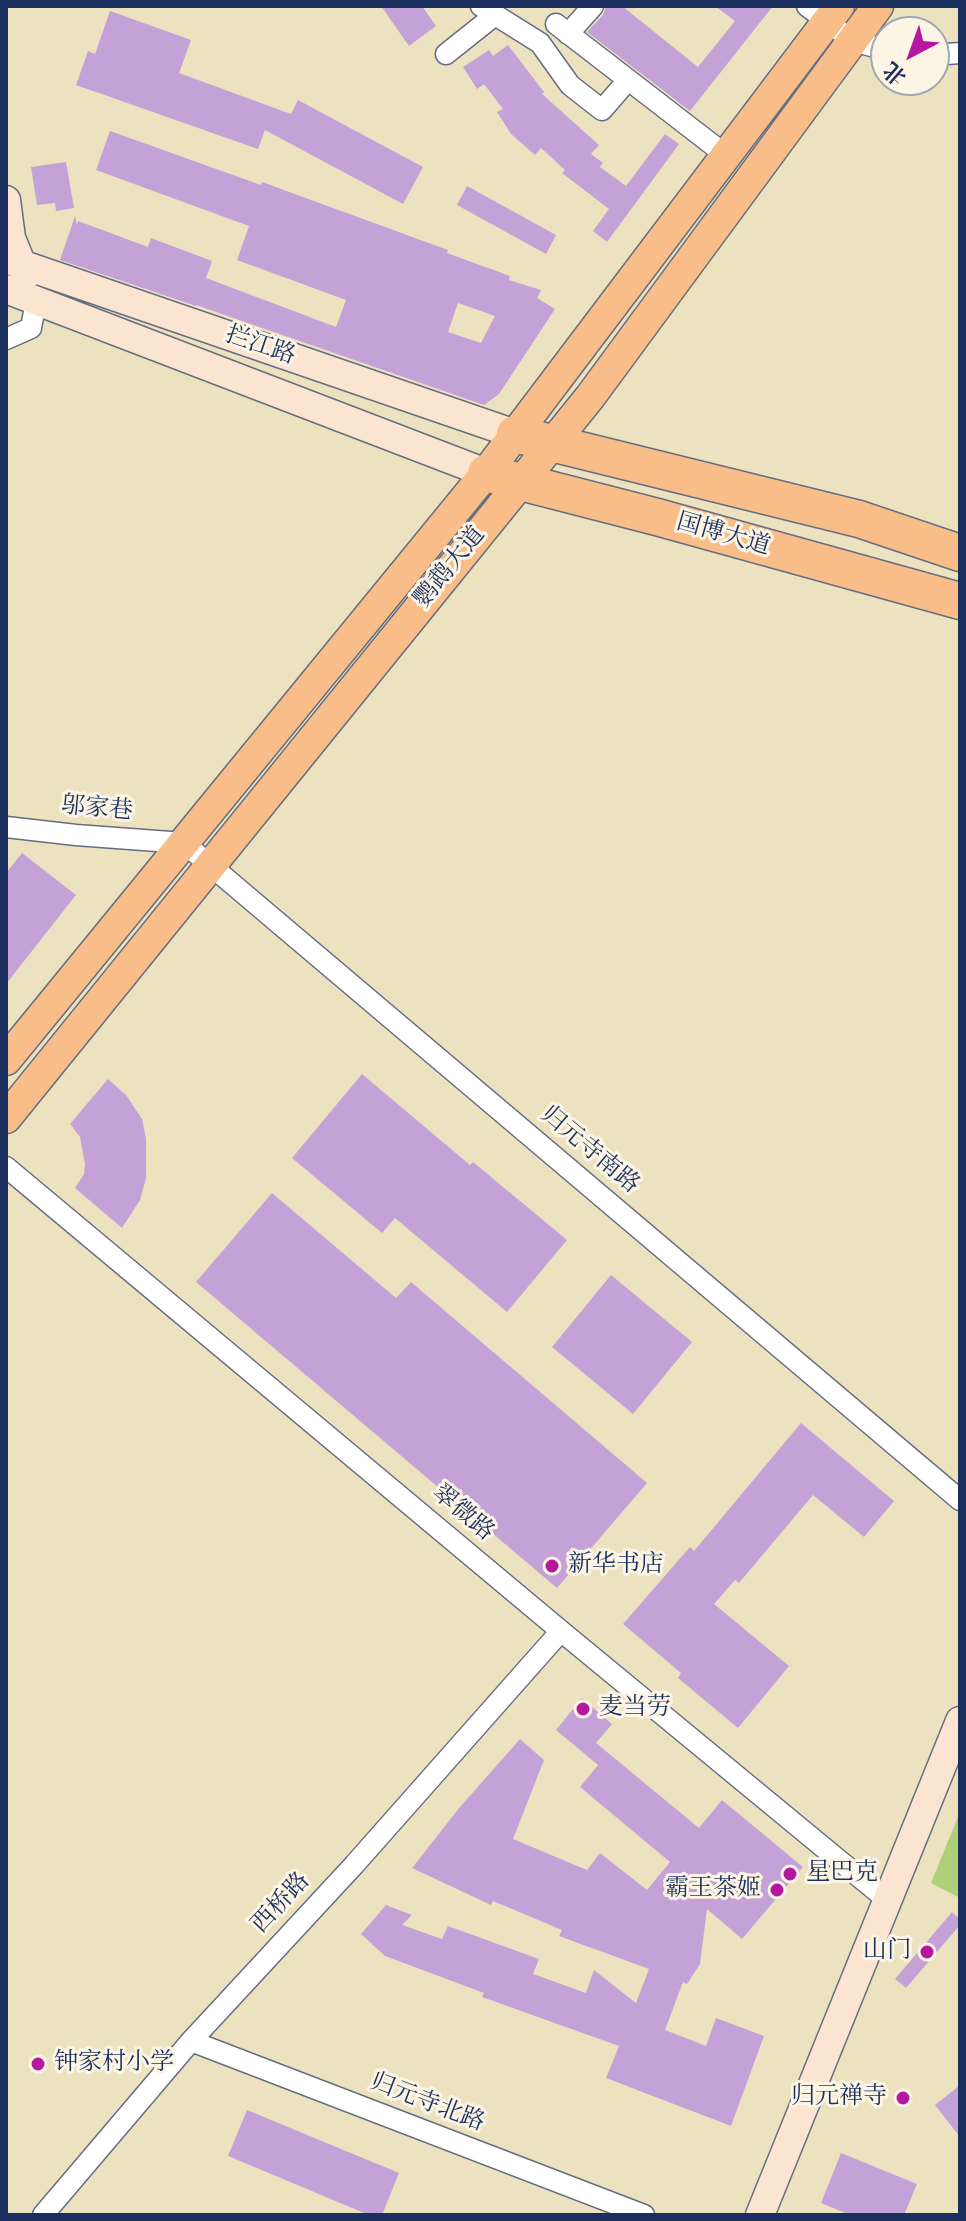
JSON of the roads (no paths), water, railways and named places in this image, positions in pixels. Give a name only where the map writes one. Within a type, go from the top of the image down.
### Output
[{"type":"highway","name":"国博大道","points":[[515,434],[859,519],[960,553]]},
{"type":"highway","name":"国博大道","points":[[486,473],[960,601]]},
{"type":"main road","name":"鹦鹉大道","points":[[6,1118],[600,385],[878,6]]},
{"type":"main road","name":"鹦鹉大道","points":[[6,1060],[486,473],[727,156],[824,11]]},
{"type":"main road","points":[[6,200],[14,263],[36,301]]},
{"type":"main road","name":"拦江路","points":[[14,263],[515,434]]},
{"type":"main road","name":"拦江路","points":[[6,289],[486,473]]},
{"type":"main road","points":[[896,531],[960,544]]},
{"type":"main road","points":[[760,2215],[960,1721]]},
{"type":"street","points":[[593,6],[562,29],[727,156]]},
{"type":"street","points":[[446,54],[488,10],[540,43],[570,85],[602,110],[628,80]]},
{"type":"street","points":[[824,11],[853,41],[870,46]]},
{"type":"street","points":[[6,339],[31,328],[36,301]]},
{"type":"street","name":"邬家巷","points":[[6,827],[184,843]]},
{"type":"street","name":"归元寺南路","points":[[184,843],[960,1500]]},
{"type":"street","name":"翠微路","points":[[6,1167],[886,1899]]},
{"type":"street","name":"西桥路","points":[[43,2215],[191,2041],[354,1865],[561,1631]]},
{"type":"street","name":"归元寺北路","points":[[191,2041],[644,2215]]},
{"type":"place","name":"新华书店","points":[[552,1566]]},
{"type":"place","name":"麦当劳","points":[[583,1709]]},
{"type":"place","name":"星巴克","points":[[790,1874]]},
{"type":"place","name":"霸王茶姬","points":[[777,1890]]},
{"type":"place","name":"山门","points":[[927,1952]]},
{"type":"place","name":"钟家村小学","points":[[38,2064]]},
{"type":"place","name":"归元禅寺","points":[[903,2098]]}]
